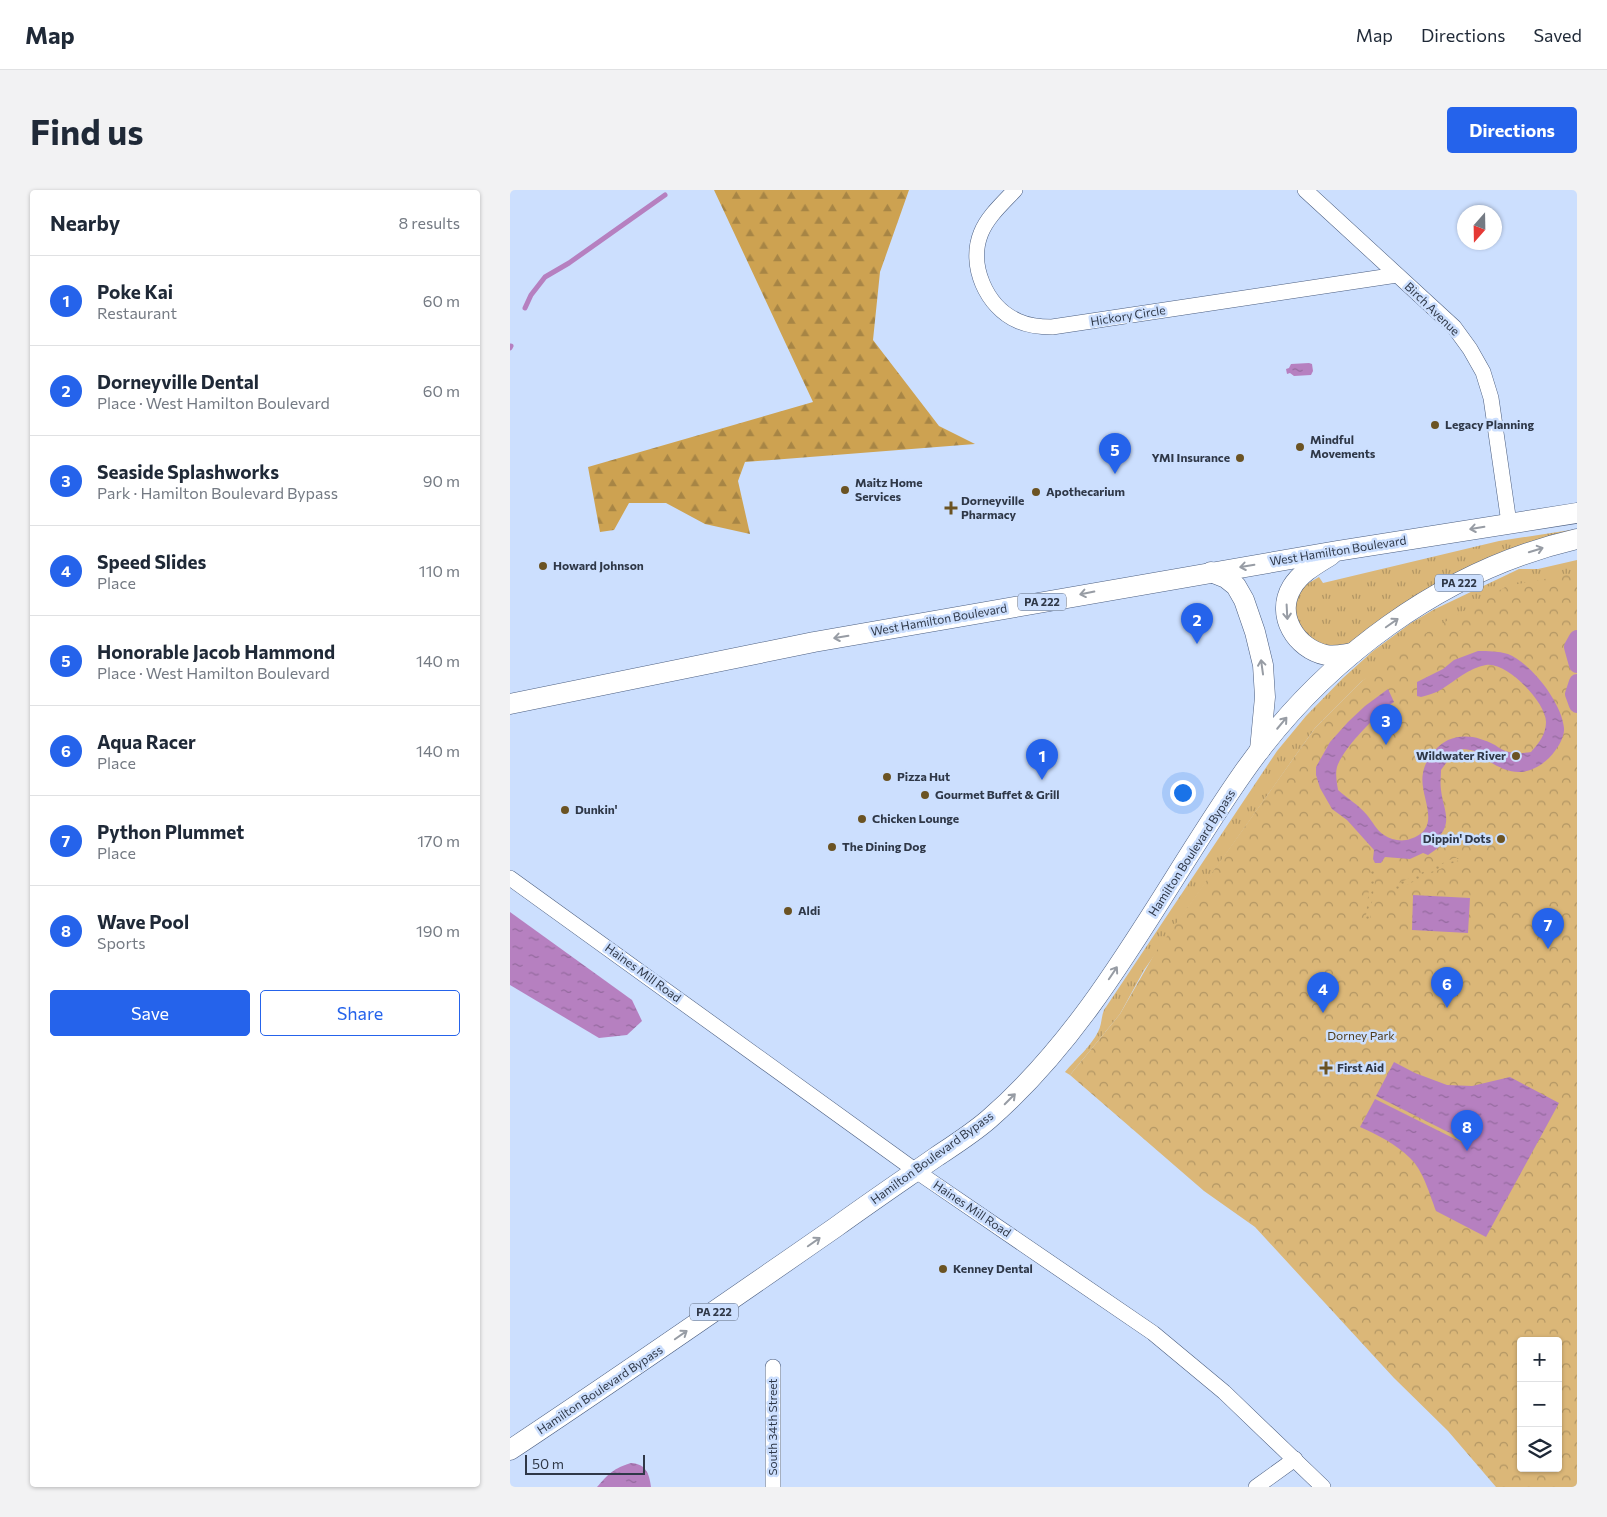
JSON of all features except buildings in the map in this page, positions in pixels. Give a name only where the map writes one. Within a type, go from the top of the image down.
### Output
[{"type":"main road","name":"West Hamilton Boulevard","points":[[510,704],[814,642],[914,626],[1211,572],[1577,513]]},
{"type":"main road","name":"PA 222","points":[[1353,653],[1395,621],[1445,590],[1480,572],[1530,552],[1577,539]]},
{"type":"main road","points":[[1336,551],[1305,572],[1297,580],[1291,589],[1286,610],[1289,626],[1300,642],[1306,646],[1326,655],[1353,653]]},
{"type":"main road","points":[[1211,572],[1226,578],[1236,586],[1244,600],[1256,632],[1265,697],[1260,750]]},
{"type":"main road","name":"Hamilton Boulevard Bypass","points":[[510,1450],[655,1353],[987,1121],[1057,1049],[1080,1021],[1153,914],[1242,774],[1260,750],[1291,712],[1332,670],[1353,653]]},
{"type":"street","name":"Hickory Circle","points":[[1015,190],[988,219],[981,234],[977,253],[978,270],[987,292],[1002,311],[1017,320],[1033,326],[1052,327],[1397,275]]},
{"type":"street","name":"Birch Avenue","points":[[1305,190],[1454,327],[1470,349],[1483,372],[1491,398],[1509,523]]},
{"type":"street","name":"Haines Mill Road","points":[[510,878],[916,1171],[1153,1333],[1224,1392],[1323,1487]]},
{"type":"street","name":"South 34th Street","points":[[773,1367],[773,1487]]},
{"type":"street","points":[[1256,1487],[1295,1459]]},
{"type":"green space","points":[[714,190],[909,190],[880,272],[873,340],[939,426],[975,444],[745,462],[738,481],[750,534],[705,524],[666,503],[629,503],[614,530],[600,532],[588,467],[813,402]]},
{"type":"green space","points":[[1577,529],[1342,650],[1309,642],[1293,615],[1300,588],[1319,577],[1323,583],[1499,541]]},
{"type":"green space","points":[[1577,560],[1577,605],[1400,659],[1362,681],[1315,728],[1144,970],[1120,1014],[1070,1075],[1065,1072],[1095,1037],[1100,1027],[1104,1010],[1277,751],[1306,716],[1343,678],[1373,651],[1411,623],[1433,610],[1519,569],[1538,569]]},
{"type":"green space","name":"Dorney Park","points":[[1577,573],[1577,1487],[1496,1487],[1448,1431],[1394,1378],[1255,1227],[1204,1191],[1070,1075],[1120,1014],[1155,953],[1315,728],[1362,681],[1414,640],[1507,586]]},
{"type":"green space","points":[[1454,858],[1461,859],[1396,890],[1390,890],[1401,882]]},
{"type":"green space","points":[[1371,870],[1376,872],[1369,925],[1365,925]]},
{"type":"water","points":[[1291,364],[1312,364],[1313,371],[1311,375],[1294,376],[1290,373],[1287,374],[1286,369]]},
{"type":"water","name":"Wildwater River","points":[[1478,651],[1508,654],[1526,666],[1535,675],[1558,707],[1564,728],[1562,740],[1546,761],[1536,768],[1523,772],[1515,772],[1496,766],[1474,751],[1463,749],[1449,759],[1441,770],[1441,787],[1446,823],[1440,835],[1434,841],[1438,844],[1438,848],[1428,855],[1423,853],[1410,859],[1385,857],[1381,863],[1375,863],[1373,859],[1374,850],[1347,820],[1332,809],[1320,788],[1316,767],[1330,742],[1348,722],[1365,706],[1388,689],[1394,702],[1361,732],[1340,759],[1336,773],[1338,790],[1364,811],[1381,833],[1390,838],[1404,840],[1420,834],[1426,827],[1428,819],[1422,782],[1423,773],[1429,758],[1435,750],[1448,740],[1466,736],[1489,742],[1507,752],[1531,752],[1539,742],[1546,726],[1544,714],[1539,704],[1524,684],[1504,669],[1494,665],[1486,665],[1474,669],[1437,692],[1421,697],[1417,696],[1417,682],[1443,669],[1454,660]]},
{"type":"water","points":[[1413,895],[1470,898],[1468,933],[1412,930]]},
{"type":"water","points":[[510,912],[632,1000],[642,1021],[627,1035],[599,1038],[510,985]]},
{"type":"water","points":[[1394,1062],[1415,1073],[1447,1085],[1472,1086],[1510,1077],[1559,1103],[1486,1237],[1436,1211],[1426,1183],[1415,1163],[1393,1144],[1360,1127],[1375,1099],[1465,1144],[1466,1141],[1376,1096]]},
{"type":"water","points":[[631,1463],[640,1465],[646,1470],[651,1487],[597,1487],[612,1472]]},
{"type":"waterway","points":[[525,308],[531,295],[545,277],[569,263],[665,195]]},
{"type":"waterway","points":[[1577,638],[1572,647],[1577,665]]},
{"type":"waterway","points":[[1577,682],[1573,694],[1577,705]]},
{"type":"place","name":"Legacy Planning","points":[[1435,425]]},
{"type":"place","name":"Mindful Movements","points":[[1300,447]]},
{"type":"place","name":"YMI Insurance","points":[[1240,458]]},
{"type":"place","name":"Honorable Jacob Hammond","points":[[1115,474]]},
{"type":"place","name":"Maitz Home Services","points":[[845,490]]},
{"type":"place","name":"Apothecarium","points":[[1036,492]]},
{"type":"place","name":"Dorneyville Pharmacy","points":[[951,508]]},
{"type":"place","name":"Howard Johnson","points":[[543,566]]},
{"type":"place","name":"Dorneyville Dental","points":[[1197,644]]},
{"type":"place","name":"Seaside Splashworks","points":[[1386,745]]},
{"type":"place","name":"Wildwater River","points":[[1516,756]]},
{"type":"place","name":"Pizza Hut","points":[[887,777]]},
{"type":"place","name":"Poke Kai","points":[[1042,780]]},
{"type":"place","name":"Gourmet Buffet & Grill","points":[[925,795]]},
{"type":"place","name":"Dunkin'","points":[[565,810]]},
{"type":"place","name":"Chicken Lounge","points":[[862,819]]},
{"type":"place","name":"Dippin' Dots","points":[[1501,839]]},
{"type":"place","name":"The Dining Dog","points":[[832,847]]},
{"type":"place","name":"Aldi","points":[[788,911]]},
{"type":"place","name":"Python Plummet","points":[[1548,949]]},
{"type":"place","name":"Aqua Racer","points":[[1447,1008]]},
{"type":"place","name":"Speed Slides","points":[[1323,1013]]},
{"type":"place","name":"First Aid","points":[[1326,1068]]},
{"type":"place","name":"Wave Pool","points":[[1467,1151]]},
{"type":"place","name":"Kenney Dental","points":[[943,1269]]}]
